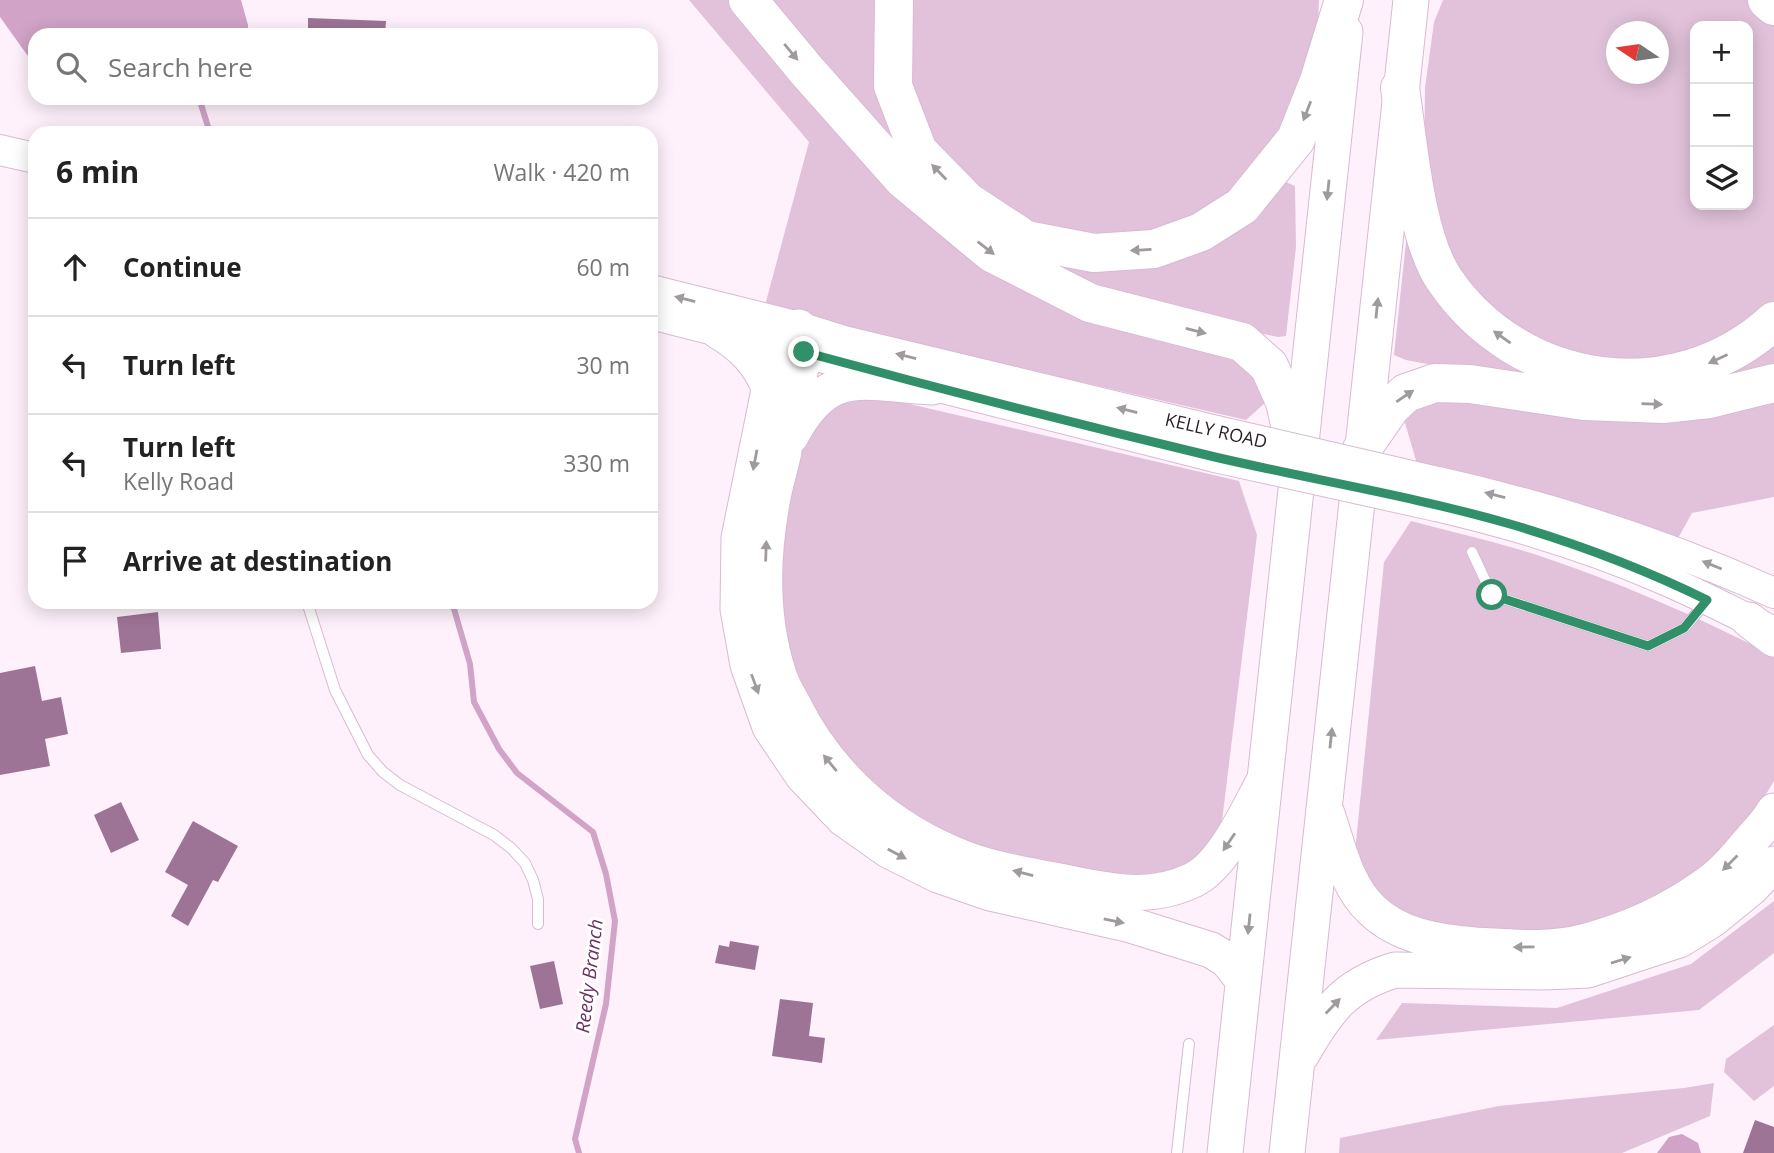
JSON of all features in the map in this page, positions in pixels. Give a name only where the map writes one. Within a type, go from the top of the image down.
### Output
[{"type":"highway","points":[[747,0],[904,180],[992,253],[1090,303],[1242,342],[1269,366],[1284,402],[1298,460]]},
{"type":"highway","points":[[894,0],[893,86],[918,151],[967,201],[1026,240],[1094,253],[1154,249],[1201,232],[1242,206],[1296,139],[1346,0]]},
{"type":"highway","points":[[1225,1153],[1346,0]]},
{"type":"highway","points":[[1287,1153],[1411,0]]},
{"type":"highway","points":[[1767,0],[1774,6]]},
{"type":"highway","points":[[1400,88],[1420,212],[1427,238],[1444,278],[1483,323],[1517,347],[1569,371],[1618,379],[1665,376],[1714,362],[1754,339],[1774,321]]},
{"type":"highway","points":[[718,331],[749,353],[762,370],[769,388]]},
{"type":"highway","points":[[793,341],[784,448],[766,537],[764,592],[769,633],[779,677],[805,728],[848,785],[876,810],[929,843],[968,860],[1062,882],[1141,894],[1167,890],[1195,880],[1214,863],[1264,783]]},
{"type":"highway","points":[[793,341],[769,388],[739,538],[738,609],[748,665],[771,727],[803,776],[844,819],[888,850],[938,875],[990,893],[1131,925],[1211,950],[1227,960],[1243,980]]},
{"type":"highway","points":[[784,448],[811,404],[831,388],[873,380],[932,387]]},
{"type":"highway","points":[[1362,449],[1391,407],[1406,393],[1434,383],[1470,384],[1584,401],[1663,404],[1709,399],[1774,383]]},
{"type":"highway","points":[[1324,806],[1356,891],[1371,909],[1392,926],[1411,935],[1454,943],[1513,947],[1546,947],[1584,942],[1665,910],[1707,884],[1735,858],[1774,811]]},
{"type":"highway","points":[[1297,1063],[1323,1017],[1349,990],[1372,977],[1395,970],[1588,970],[1679,940],[1713,919],[1751,888],[1774,864]]},
{"type":"main road","points":[[0,150],[28,156]]},
{"type":"main road","name":"KELLY ROAD","points":[[658,293],[932,387],[1216,444],[1437,494],[1537,506],[1630,534],[1774,593]]},
{"type":"main road","name":"KELLY ROAD","points":[[658,316],[718,331],[793,341],[844,341],[1216,444]]},
{"type":"main road","name":"KELLY ROAD","points":[[1437,494],[1508,524],[1564,541],[1662,578],[1766,630]]},
{"type":"lane","points":[[1472,552],[1492,595],[1648,646],[1684,628],[1707,600]]},
{"type":"lane","points":[[309,609],[335,690],[368,755],[383,772],[400,785],[494,835],[511,848],[525,863],[533,880],[538,899],[538,924]]},
{"type":"lane","points":[[1177,1153],[1189,1044]]},
{"type":"shaded area","points":[[0,0],[241,0],[248,28],[28,28],[28,56],[0,17]]},
{"type":"shaded area","points":[[689,0],[735,0],[910,202],[1259,373],[1266,402],[1246,420],[764,309],[809,142]]},
{"type":"shaded area","points":[[766,0],[884,0],[910,172]]},
{"type":"shaded area","points":[[907,0],[1319,0],[1318,23],[1308,76],[1271,162],[1197,223],[1095,244],[996,213],[929,143],[908,94]]},
{"type":"shaded area","points":[[1443,0],[1749,0],[1774,21],[1774,305],[1741,336],[1637,370],[1540,350],[1456,279],[1424,167],[1425,88],[1434,22]]},
{"type":"shaded area","points":[[1286,182],[1295,186],[1296,247],[1286,336],[1278,337],[1141,308],[1089,290],[1042,256],[1074,264]]},
{"type":"shaded area","points":[[1406,242],[1413,244],[1559,389],[1406,360],[1394,355]]},
{"type":"shaded area","points":[[1774,340],[1774,372],[1709,387],[1736,365]]},
{"type":"shaded area","points":[[847,393],[884,398],[1239,481],[1257,535],[1222,821],[1207,853],[1182,873],[1147,883],[974,850],[868,789],[828,739],[801,687],[783,628],[779,571],[789,489],[802,440]]},
{"type":"shaded area","points":[[1437,394],[1774,395],[1774,497],[1692,513],[1676,542],[1417,464],[1403,416]]},
{"type":"shaded area","points":[[1411,521],[1565,564],[1686,613],[1774,656],[1774,781],[1748,824],[1692,879],[1631,913],[1580,929],[1517,937],[1440,931],[1396,911],[1368,885],[1355,852],[1384,562]]},
{"type":"shaded area","points":[[1774,901],[1774,953],[1699,1010],[1376,1040],[1402,1003],[1557,1008],[1691,964]]},
{"type":"shaded area","points":[[1774,1025],[1774,1086],[1754,1101],[1724,1072],[1726,1059]]},
{"type":"shaded area","points":[[1714,1083],[1710,1116],[1622,1153],[1339,1153],[1340,1138],[1499,1106]]},
{"type":"shaded area","points":[[1682,1134],[1698,1143],[1701,1153],[1657,1153],[1669,1137]]},
{"type":"building","points":[[308,18],[386,21],[386,28],[308,28]]},
{"type":"building","points":[[158,612],[161,649],[121,653],[117,617]]},
{"type":"building","points":[[35,666],[42,701],[61,697],[68,734],[45,739],[50,766],[0,775],[0,673]]},
{"type":"building","points":[[121,802],[139,840],[111,853],[94,815]]},
{"type":"building","points":[[193,821],[238,846],[218,882],[213,880],[188,926],[171,916],[188,885],[165,872]]},
{"type":"building","points":[[730,941],[759,946],[755,970],[715,963],[719,945],[729,947]]},
{"type":"building","points":[[554,961],[563,1004],[540,1009],[530,966]]},
{"type":"building","points":[[780,999],[813,1003],[809,1036],[825,1038],[822,1063],[772,1056]]},
{"type":"building","points":[[1755,1120],[1774,1127],[1774,1153],[1743,1153]]},
{"type":"waterway","name":"Reedy Branch","points":[[201,105],[208,126]]},
{"type":"waterway","name":"Reedy Branch","points":[[454,609],[470,664],[474,702],[499,749],[517,773],[593,832],[606,874],[615,921],[606,1004],[575,1139],[579,1153]]},
{"type":"route","points":[[804,352],[932,387],[1215,457],[1508,524],[1564,541],[1662,578],[1707,600],[1684,628],[1648,646],[1492,595]]}]
